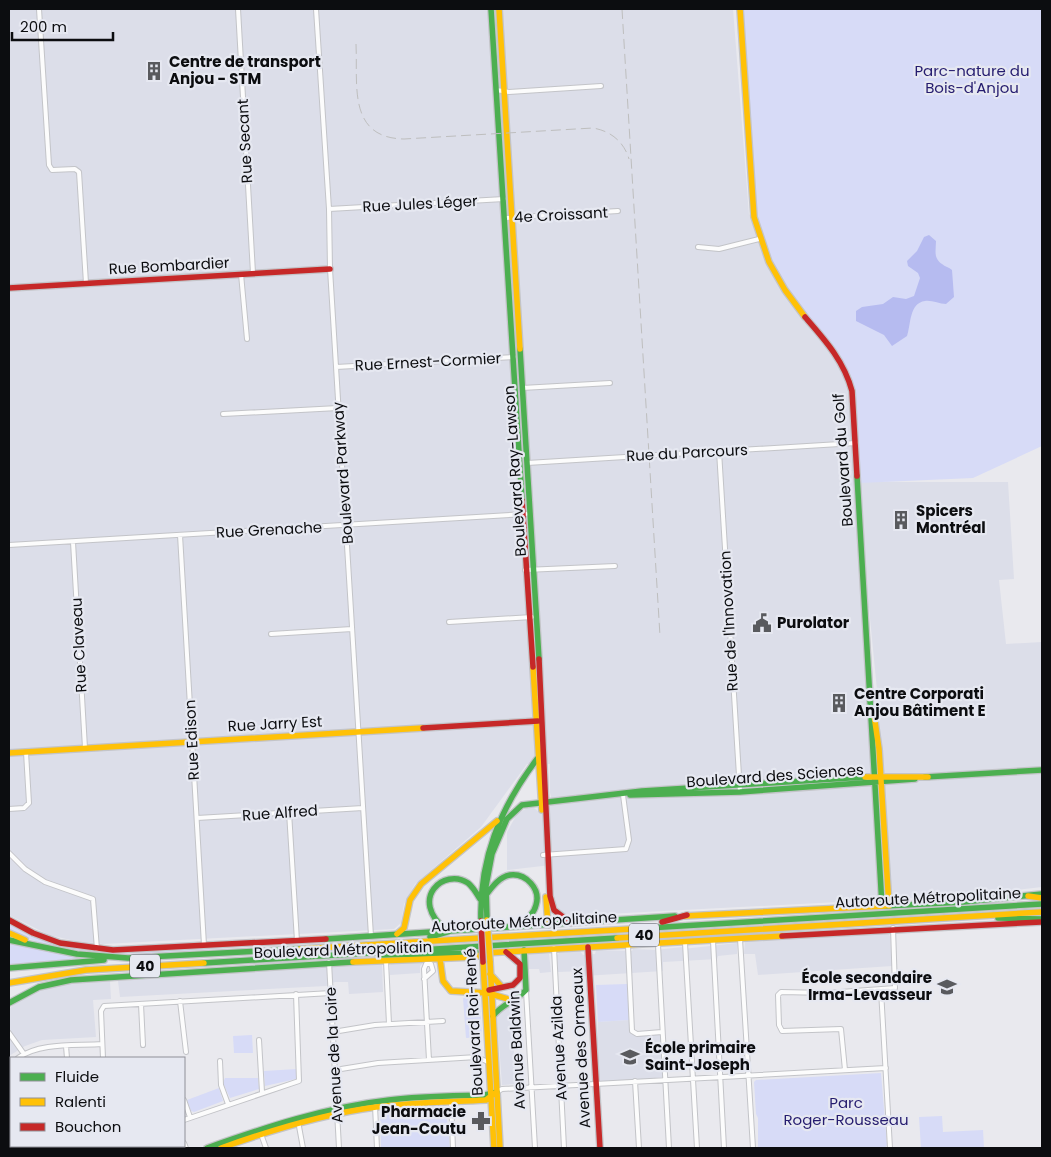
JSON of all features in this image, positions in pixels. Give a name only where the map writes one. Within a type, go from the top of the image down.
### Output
[{"type":"main road","name":"Boulevard Ray-Lawson","points":[[491,9],[534,721],[537,759],[544,801]]},
{"type":"main road","name":"Boulevard Ray-Lawson","points":[[499,9],[539,664],[548,925]]},
{"type":"main road","name":"Boulevard du Golf","points":[[740,9],[753,212],[759,239],[766,256],[794,302],[840,360],[852,391],[886,906]]},
{"type":"main road","name":"Rue Bombardier","points":[[9,288],[330,269]]},
{"type":"main road","points":[[531,664],[539,664]]},
{"type":"main road","name":"Rue Jarry Est","points":[[9,753],[542,721]]},
{"type":"main road","name":"Boulevard Roi-René","points":[[484,920],[480,899],[484,858],[500,818],[537,759]]},
{"type":"main road","name":"Boulevard des Sciences","points":[[544,801],[739,784],[928,777],[1042,770]]},
{"type":"main road","name":"Boulevard des Sciences","points":[[623,795],[642,797],[740,792],[877,779]]},
{"type":"main road","name":"Boulevard Roi-René","points":[[494,1148],[493,1016],[486,961],[484,920],[486,884],[491,860],[507,821],[519,806],[544,801]]},
{"type":"main road","points":[[397,934],[404,928],[409,904],[421,884],[470,846],[500,818]]},
{"type":"main road","name":"Boulevard Ray-Lawson","points":[[545,855],[551,905],[557,915],[571,923]]},
{"type":"main road","points":[[486,895],[497,882],[507,876],[518,876],[530,882],[537,894],[538,905],[531,917],[519,926]]},
{"type":"main road","points":[[446,930],[433,918],[428,908],[429,896],[437,885],[446,880],[460,880],[470,886],[480,899]]},
{"type":"main road","name":"Boulevard Métropolitain","points":[[9,920],[54,942],[97,949],[297,941],[687,915],[886,906],[1042,896]]},
{"type":"main road","name":"Autoroute Métropolitaine","points":[[9,940],[44,948],[116,958],[1042,904]]},
{"type":"main road","name":"Autoroute Métropolitaine","points":[[9,983],[86,970],[1042,912]]},
{"type":"main road","points":[[623,929],[669,922],[687,915]]},
{"type":"main road","points":[[962,916],[1042,921]]},
{"type":"main road","name":"Boulevard Métropolitain","points":[[9,1003],[35,988],[65,980],[329,962],[476,957],[485,953],[554,948],[658,945],[893,928],[1042,921]]},
{"type":"main road","points":[[411,942],[454,930]]},
{"type":"main road","points":[[9,933],[44,948]]},
{"type":"main road","name":"Avenue des Ormeaux","points":[[588,946],[600,1148]]},
{"type":"main road","name":"Avenue Baldwin","points":[[524,950],[526,990]]},
{"type":"main road","points":[[440,959],[442,982],[448,990],[456,994],[489,991],[515,984],[521,972],[518,962],[506,952]]},
{"type":"main road","points":[[342,954],[392,956],[485,953]]},
{"type":"main road","points":[[10,968],[116,958]]},
{"type":"main road","name":"Boulevard Roi-René","points":[[486,961],[490,974],[489,1062],[500,1148]]},
{"type":"main road","points":[[490,974],[502,987]]},
{"type":"main road","points":[[9,990],[34,978]]},
{"type":"main road","points":[[493,1016],[499,1007],[519,998],[526,990]]},
{"type":"main road","points":[[489,991],[511,1000]]},
{"type":"main road","points":[[207,1148],[298,1121],[375,1104],[450,1100],[493,1094]]},
{"type":"main road","points":[[221,1148],[261,1132]]},
{"type":"street","points":[[39,9],[49,167],[52,170],[75,169],[79,172],[86,283]]},
{"type":"street","name":"Rue Secant","points":[[238,9],[253,273]]},
{"type":"street","name":"Boulevard Parkway","points":[[316,9],[329,209],[330,269],[338,408],[371,936]]},
{"type":"street","points":[[496,90],[601,86]]},
{"type":"street","name":"Rue Jules Léger","points":[[329,209],[510,199]]},
{"type":"street","name":"4e Croissant","points":[[504,218],[618,212]]},
{"type":"street","points":[[698,246],[719,250],[759,239]]},
{"type":"street","points":[[241,274],[247,339]]},
{"type":"street","name":"Rue Ernest-Cormier","points":[[336,367],[520,356]]},
{"type":"street","points":[[514,389],[610,383]]},
{"type":"street","points":[[223,414],[338,408]]},
{"type":"street","name":"Rue du Parcours","points":[[519,463],[856,443]]},
{"type":"street","name":"Rue de l'Innovation","points":[[720,451],[740,792]]},
{"type":"street","name":"Rue Grenache","points":[[9,545],[530,514]]},
{"type":"street","name":"Rue Edison","points":[[180,535],[204,945]]},
{"type":"street","name":"Rue Claveau","points":[[72,542],[85,748]]},
{"type":"street","points":[[525,570],[614,566]]},
{"type":"street","points":[[449,622],[536,617]]},
{"type":"street","points":[[271,634],[352,628]]},
{"type":"street","points":[[9,809],[24,808],[29,803],[26,752]]},
{"type":"street","points":[[545,855],[626,849],[630,840],[623,795]]},
{"type":"street","name":"Rue Alfred","points":[[196,818],[363,808]]},
{"type":"street","points":[[289,812],[297,941]]},
{"type":"street","points":[[9,853],[25,869],[45,882],[93,899],[97,949]]},
{"type":"street","points":[[845,1070],[841,1029],[782,1030],[779,1025],[778,995],[781,992],[894,989],[896,986],[893,928]]},
{"type":"street","points":[[740,939],[753,1148]]},
{"type":"street","points":[[712,941],[724,1148]]},
{"type":"street","points":[[685,943],[697,1148]]},
{"type":"street","points":[[658,945],[669,1148]]},
{"type":"street","points":[[628,946],[632,1031],[637,1034],[662,1032]]},
{"type":"street","name":"Avenue Azilda","points":[[554,948],[564,1148]]},
{"type":"street","points":[[386,961],[389,1024]]},
{"type":"street","name":"Avenue de la Loire","points":[[329,962],[339,1148]]},
{"type":"street","points":[[424,980],[429,1060]]},
{"type":"street","name":"Avenue Baldwin","points":[[526,990],[534,1148]]},
{"type":"street","points":[[881,990],[890,1148]]},
{"type":"street","points":[[103,1057],[102,1007],[330,993]]},
{"type":"street","points":[[185,1120],[262,1092],[297,1083],[300,1079],[296,994]]},
{"type":"street","points":[[180,1001],[186,1052]]},
{"type":"street","points":[[141,1004],[143,1045]]},
{"type":"street","points":[[333,1032],[389,1024],[443,1021]]},
{"type":"street","points":[[9,1033],[24,1054]]},
{"type":"street","points":[[259,1040],[262,1092]]},
{"type":"street","points":[[20,1057],[43,1048],[102,1044]]},
{"type":"street","points":[[66,1046],[67,1057]]},
{"type":"street","points":[[335,1070],[378,1063],[479,1057],[489,1062]]},
{"type":"street","points":[[220,1061],[221,1084],[228,1104]]},
{"type":"street","points":[[493,1094],[561,1085],[693,1080],[886,1068]]},
{"type":"street","points":[[635,1081],[639,1148]]},
{"type":"street","points":[[450,1100],[453,1148]]},
{"type":"street","points":[[185,1103],[190,1118]]},
{"type":"street","points":[[375,1104],[377,1148]]},
{"type":"street","points":[[298,1121],[303,1148]]},
{"type":"street","points":[[261,1132],[266,1148]]},
{"type":"shaded area","points":[[9,9],[733,9],[749,215],[755,209],[849,369],[860,482],[1008,482],[1014,579],[999,580],[1006,644],[1042,642],[1042,887],[971,895],[568,916],[559,911],[555,905],[551,865],[507,870],[507,832],[517,814],[527,808],[534,808],[538,811],[549,809],[549,805],[553,803],[550,793],[550,764],[527,764],[481,827],[415,884],[404,904],[401,923],[394,929],[103,944],[75,941],[49,935],[9,915]],"holes":[[[869,608],[880,721],[875,709]]]},
{"type":"shaded area","points":[[887,932],[890,936],[892,966],[758,975],[755,954],[744,954],[745,941]]},
{"type":"shaded area","points":[[737,943],[737,954],[718,956],[717,959],[663,962],[663,971],[584,976],[584,971],[558,972],[557,955],[559,953],[580,951],[583,955],[595,954],[596,950],[632,951],[633,949],[655,950],[683,947],[683,949]]},
{"type":"shaded area","points":[[531,953],[549,954],[551,972],[540,973],[539,969],[528,969],[527,955]]},
{"type":"shaded area","points":[[424,962],[420,966],[420,973],[390,975],[390,965],[392,963]]},
{"type":"shaded area","points":[[382,965],[383,992],[349,994],[348,982],[335,982],[326,986],[120,997],[118,981],[295,967]]},
{"type":"shaded area","points":[[110,981],[111,999],[93,1000],[96,1037],[42,1040],[25,1046],[9,1056],[9,1009],[18,1001],[36,992],[62,984]]},
{"type":"shaded area","points":[[511,1004],[516,1084],[502,1085],[497,1016],[498,1013]]},
{"type":"shaded area","name":"École primaire Saint-Joseph","points":[[629,1020],[633,1033],[662,1032],[665,1080],[595,1083],[598,1022]]},
{"type":"green space","name":"Parc-nature du Bois-d'Anjou","points":[[740,9],[1042,9],[1042,446],[973,478],[860,483],[852,391],[846,371],[805,316],[766,256],[757,231]]},
{"type":"green space","points":[[9,924],[49,943],[89,951],[231,948],[146,953],[90,952],[36,941],[9,931]]},
{"type":"green space","points":[[9,944],[85,958],[9,966]]},
{"type":"green space","points":[[627,984],[629,1020],[598,1022],[596,985]]},
{"type":"green space","points":[[463,998],[480,998],[482,1037],[466,1038]]},
{"type":"green space","points":[[252,1035],[253,1053],[234,1053],[233,1036]]},
{"type":"green space","points":[[297,1069],[296,1079],[265,1086],[264,1071]]},
{"type":"green space","name":"Parc Roger-Rousseau","points":[[881,1073],[887,1145],[885,1148],[758,1148],[758,1118],[756,1114],[754,1082],[756,1080]]},
{"type":"green space","points":[[225,1078],[258,1078],[259,1089],[230,1098],[223,1083]]},
{"type":"green space","points":[[219,1088],[223,1101],[194,1112],[191,1111],[187,1100]]},
{"type":"green space","points":[[446,1107],[450,1148],[381,1148],[380,1110]]},
{"type":"green space","points":[[942,1116],[943,1132],[983,1130],[984,1148],[921,1148],[919,1117]]},
{"type":"water","points":[[929,235],[936,241],[937,259],[952,270],[954,297],[946,304],[925,301],[916,306],[913,310],[907,336],[892,346],[884,335],[856,321],[856,311],[862,307],[883,304],[893,297],[906,299],[914,296],[920,278],[918,273],[908,266],[907,261],[917,251],[924,237]]},
{"type":"railway","points":[[622,9],[660,636]]},
{"type":"railway","points":[[356,44],[359,106],[364,119],[373,129],[386,136],[404,139],[593,128],[600,129],[616,138],[624,147],[629,159]]},
{"type":"traffic: fast","points":[[491,9],[522,500]]},
{"type":"traffic: fast","points":[[520,349],[539,659]]},
{"type":"traffic: fast","points":[[857,476],[882,906]]},
{"type":"traffic: fast","points":[[481,921],[481,898],[484,876],[494,835],[512,796],[537,759]]},
{"type":"traffic: fast","points":[[925,777],[1042,770]]},
{"type":"traffic: fast","points":[[487,920],[486,886],[492,854],[507,819],[522,805],[642,791],[865,777]]},
{"type":"traffic: fast","points":[[630,795],[740,792],[915,779]]},
{"type":"traffic: fast","points":[[486,895],[499,880],[506,876],[516,875],[527,879],[536,893],[536,905],[532,914],[519,926]]},
{"type":"traffic: fast","points":[[446,930],[435,918],[430,907],[430,897],[440,883],[449,879],[459,879],[468,883],[480,899]]},
{"type":"traffic: fast","points":[[885,906],[963,902],[1042,894]]},
{"type":"traffic: fast","points":[[648,928],[1042,904]]},
{"type":"traffic: fast","points":[[326,939],[675,916]]},
{"type":"traffic: fast","points":[[998,918],[1042,919]]},
{"type":"traffic: fast","points":[[430,937],[454,930]]},
{"type":"traffic: fast","points":[[204,963],[617,938]]},
{"type":"traffic: fast","points":[[9,940],[77,954],[128,958],[300,949]]},
{"type":"traffic: fast","points":[[493,1016],[526,990],[524,950]]},
{"type":"traffic: fast","points":[[379,955],[485,953]]},
{"type":"traffic: fast","points":[[9,968],[104,960]]},
{"type":"traffic: fast","points":[[9,1003],[39,987],[71,980],[353,962]]},
{"type":"traffic: fast","points":[[207,1148],[274,1125],[366,1103],[437,1096],[485,1095],[497,1092]]},
{"type":"traffic: slow","points":[[499,9],[520,349]]},
{"type":"traffic: slow","points":[[740,9],[754,217],[769,262],[785,290],[805,317]]},
{"type":"traffic: slow","points":[[533,667],[542,810]]},
{"type":"traffic: slow","points":[[874,715],[879,749],[889,906]]},
{"type":"traffic: slow","points":[[9,753],[423,728]]},
{"type":"traffic: slow","points":[[865,777],[928,777]]},
{"type":"traffic: slow","points":[[397,934],[404,928],[410,900],[421,884],[497,821]]},
{"type":"traffic: slow","points":[[1028,896],[1042,898]]},
{"type":"traffic: slow","points":[[546,897],[548,925]]},
{"type":"traffic: slow","points":[[684,916],[885,906]]},
{"type":"traffic: slow","points":[[617,938],[1042,912]]},
{"type":"traffic: slow","points":[[487,920],[490,961]]},
{"type":"traffic: slow","points":[[300,949],[648,928]]},
{"type":"traffic: slow","points":[[9,933],[25,940]]},
{"type":"traffic: slow","points":[[353,962],[475,957],[485,953],[782,936]]},
{"type":"traffic: slow","points":[[440,959],[443,981],[451,991],[488,993],[511,1000]]},
{"type":"traffic: slow","points":[[490,961],[500,1148]]},
{"type":"traffic: slow","points":[[483,962],[494,1148]]},
{"type":"traffic: slow","points":[[9,983],[86,970],[204,963]]},
{"type":"traffic: slow","points":[[490,974],[502,987]]},
{"type":"traffic: slow","points":[[221,1148],[278,1129],[336,1114],[403,1104],[486,1100],[495,1093]]},
{"type":"traffic: jam","points":[[9,288],[330,269]]},
{"type":"traffic: jam","points":[[805,317],[833,351],[849,380],[852,391],[857,476]]},
{"type":"traffic: jam","points":[[522,500],[533,667]]},
{"type":"traffic: jam","points":[[539,659],[550,896],[554,910],[571,923]]},
{"type":"traffic: jam","points":[[423,728],[538,721]]},
{"type":"traffic: jam","points":[[662,922],[687,915]]},
{"type":"traffic: jam","points":[[9,920],[33,933],[60,943],[113,950],[326,939]]},
{"type":"traffic: jam","points":[[481,921],[483,962]]},
{"type":"traffic: jam","points":[[782,936],[1041,922]]},
{"type":"traffic: jam","points":[[588,947],[600,1148]]},
{"type":"traffic: jam","points":[[489,990],[513,985],[520,978],[520,964],[506,952]]},
{"type":"place","name":"Centre de transport Anjou - STM","points":[[154,71]]},
{"type":"place","name":"Spicers Montréal","points":[[901,520]]},
{"type":"place","name":"Purolator","points":[[762,623]]},
{"type":"place","name":"Centre Corporati Anjou Bâtiment E","points":[[839,703]]},
{"type":"place","name":"École secondaire Irma-Levasseur","points":[[947,987]]},
{"type":"place","name":"École primaire Saint-Joseph","points":[[630,1057]]},
{"type":"place","name":"Pharmacie Jean-Coutu","points":[[481,1121]]}]
